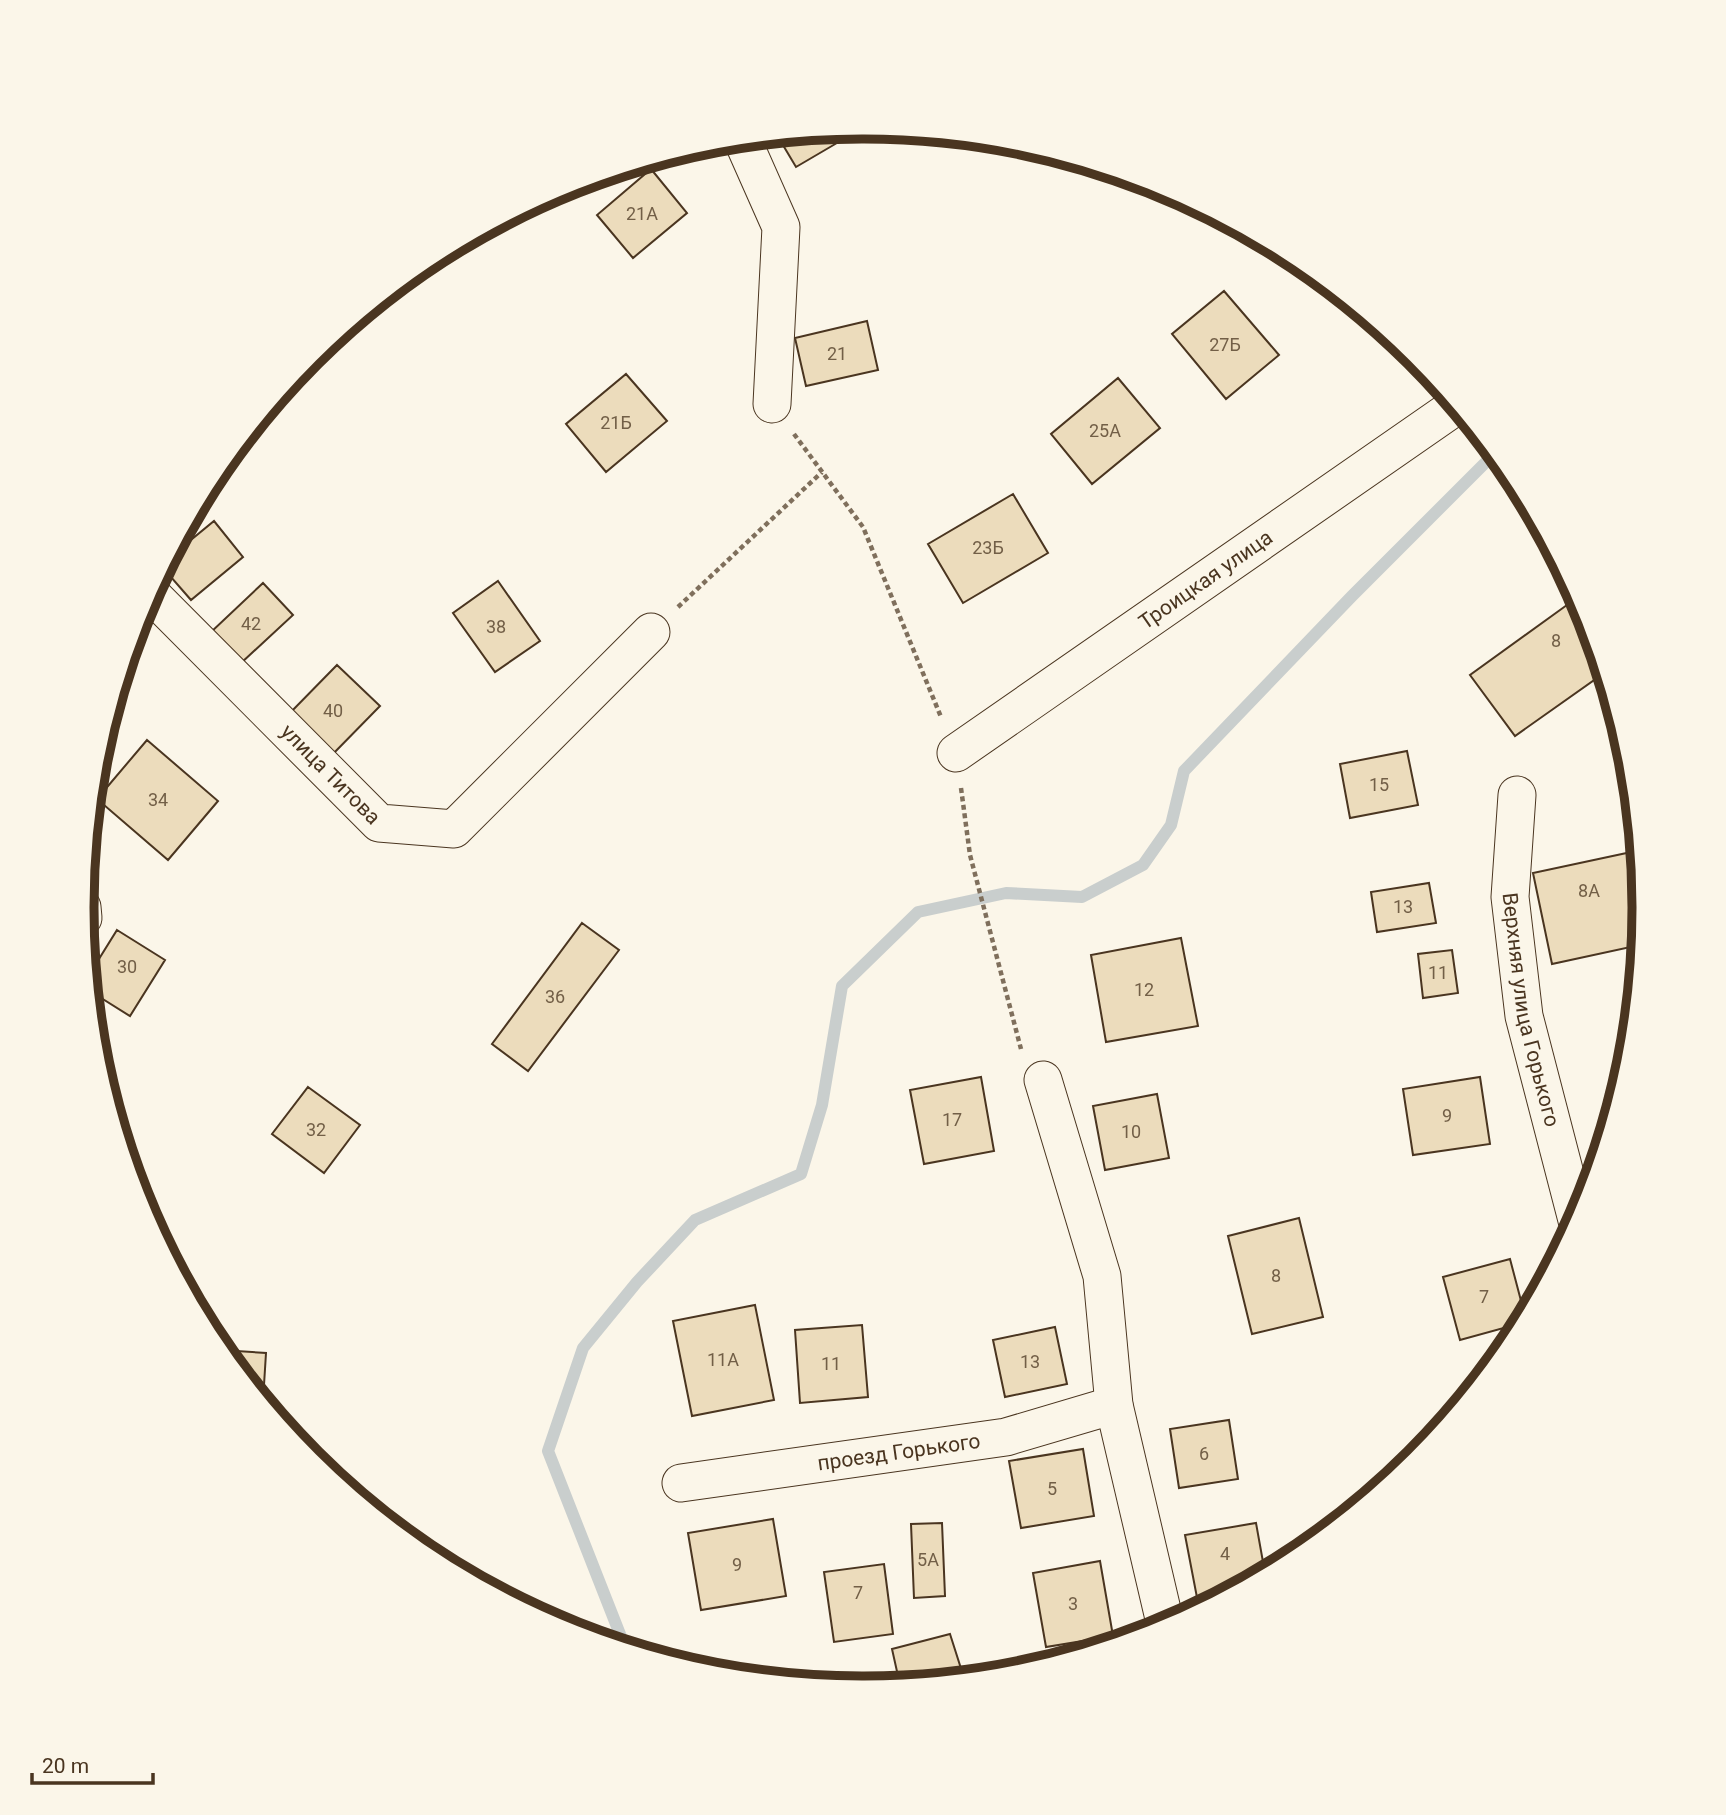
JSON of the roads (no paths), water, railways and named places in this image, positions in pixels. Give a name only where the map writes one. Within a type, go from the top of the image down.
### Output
[{"type":"street","points":[[747,149],[781,227],[772,404]]},
{"type":"street","name":"Троицкая улица","points":[[956,752],[1449,411]]},
{"type":"street","name":"улица Титова","points":[[158,601],[379,823],[454,829],[651,632]]},
{"type":"street","name":"Верхняя улица Горького","points":[[1517,795],[1510,897],[1524,1016],[1573,1203]]},
{"type":"street","points":[[1043,1080],[1102,1276],[1114,1405],[1163,1615]]},
{"type":"street","name":"проезд Горького","points":[[681,1483],[1006,1437],[1114,1405]]},
{"type":"waterway","points":[[621,1637],[548,1451],[583,1348],[637,1282],[695,1220],[801,1174],[822,1105],[842,986],[918,912],[1006,893],[1082,897],[1143,865],[1171,825],[1184,771],[1352,596],[1488,460]]}]
